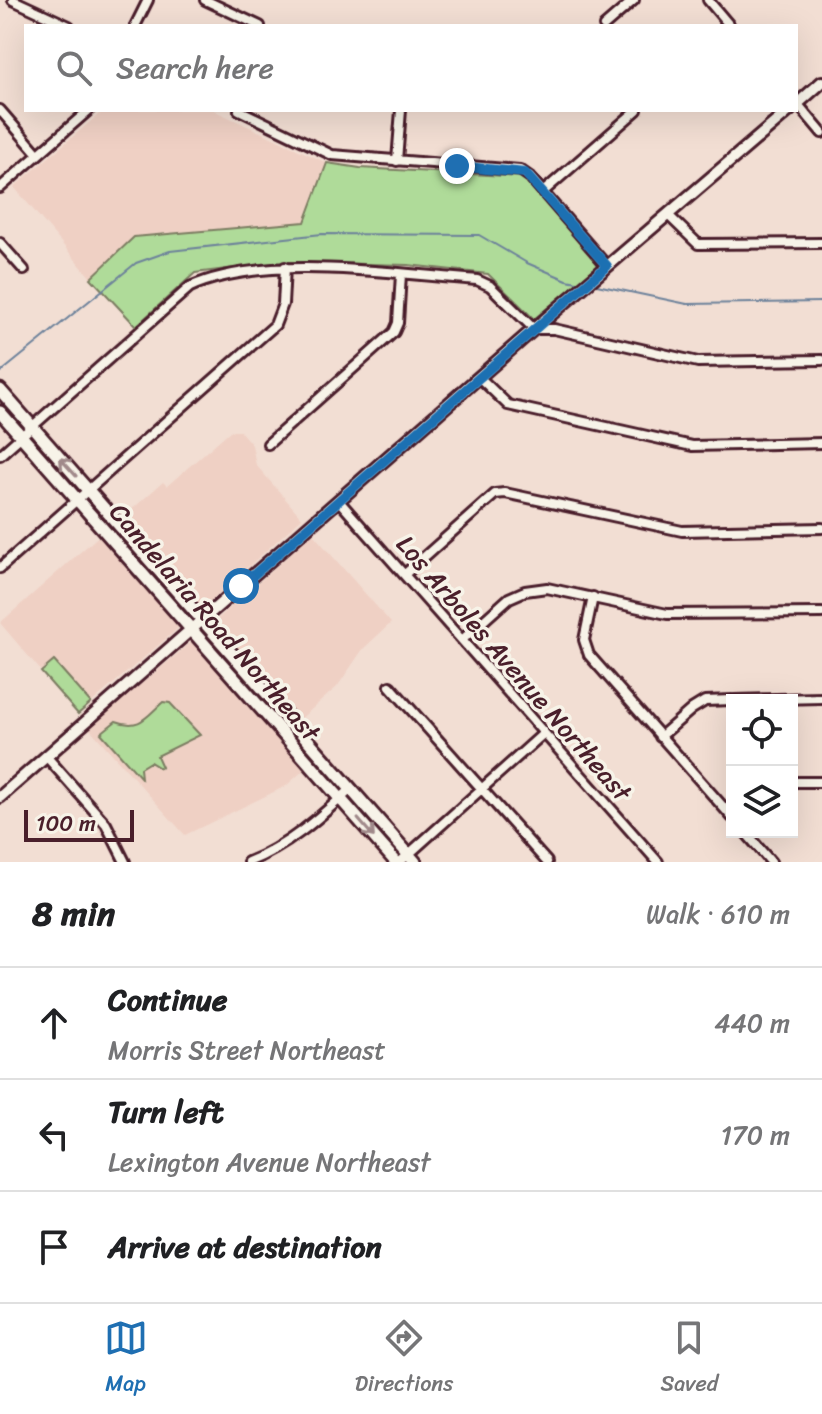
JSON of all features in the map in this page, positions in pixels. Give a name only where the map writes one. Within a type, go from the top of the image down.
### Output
[{"type":"main road","name":"Candelaria Road Northeast","points":[[0,390],[351,789],[405,860]]},
{"type":"main road","name":"Candelaria Road Northeast","points":[[0,412],[340,799],[405,860]]},
{"type":"street","points":[[13,0],[65,24]]},
{"type":"street","points":[[136,24],[148,0]]},
{"type":"street","points":[[205,0],[256,24]]},
{"type":"street","points":[[606,24],[634,0]]},
{"type":"street","points":[[708,0],[728,24]]},
{"type":"street","points":[[798,102],[822,82]]},
{"type":"street","points":[[798,108],[822,133]]},
{"type":"street","points":[[0,110],[38,154]]},
{"type":"street","points":[[0,188],[87,112]]},
{"type":"street","points":[[243,112],[332,155],[520,170],[607,266]]},
{"type":"street","points":[[397,161],[401,112]]},
{"type":"street","points":[[543,192],[635,112]]},
{"type":"street","points":[[0,797],[787,112]]},
{"type":"street","points":[[668,215],[698,244],[822,243]]},
{"type":"street","points":[[0,243],[24,270]]},
{"type":"street","points":[[0,568],[275,325],[283,304],[285,267]]},
{"type":"street","points":[[0,455],[190,287],[206,280],[285,267],[477,280],[490,286],[534,329],[554,329],[698,362],[822,360]]},
{"type":"street","points":[[268,444],[394,332],[398,323],[401,274]]},
{"type":"street","points":[[479,377],[508,405],[692,446],[822,443]]},
{"type":"street","points":[[405,574],[495,494],[505,493],[682,531],[822,528]]},
{"type":"street","name":"Los Arboles Avenue Northeast","points":[[339,501],[658,862]]},
{"type":"street","points":[[462,640],[509,598],[525,591],[547,588],[667,614],[822,613]]},
{"type":"street","points":[[593,597],[585,648],[726,810]]},
{"type":"street","points":[[390,686],[547,862]]},
{"type":"street","points":[[798,699],[822,698]]},
{"type":"street","points":[[660,737],[705,701],[726,700]]},
{"type":"street","points":[[405,860],[544,733]]},
{"type":"street","points":[[46,756],[106,824],[125,862]]},
{"type":"street","points":[[798,782],[822,782]]},
{"type":"street","points":[[248,862],[307,827],[351,789]]},
{"type":"street","points":[[723,807],[726,804]]},
{"type":"street","points":[[750,838],[771,862]]},
{"type":"shaded area","points":[[102,112],[217,112],[327,163],[305,222],[134,237],[91,278],[14,187]]},
{"type":"shaded area","points":[[230,431],[240,431],[252,445],[256,465],[302,518],[201,607],[121,519],[163,482],[167,486]]},
{"type":"shaded area","points":[[102,533],[183,624],[78,714],[0,623]]},
{"type":"shaded area","points":[[313,534],[391,623],[363,649],[337,687],[298,721],[213,623]]},
{"type":"shaded area","points":[[194,640],[305,769],[286,786],[185,835],[89,728]]},
{"type":"green space","points":[[327,163],[360,168],[523,177],[599,265],[534,319],[488,274],[408,265],[284,262],[195,273],[136,326],[91,278],[134,237],[305,222]]},
{"type":"green space","points":[[54,661],[91,703],[78,714],[41,672]]},
{"type":"green space","points":[[163,702],[170,703],[200,735],[157,756],[162,767],[150,762],[140,768],[141,778],[101,733],[116,721],[137,723]]},
{"type":"waterway","points":[[0,373],[136,263],[170,251],[322,234],[479,235],[527,263],[582,283]]},
{"type":"waterway","points":[[592,284],[687,304],[822,302]]},
{"type":"route","points":[[241,586],[607,266],[525,173],[520,170],[457,166]]}]
